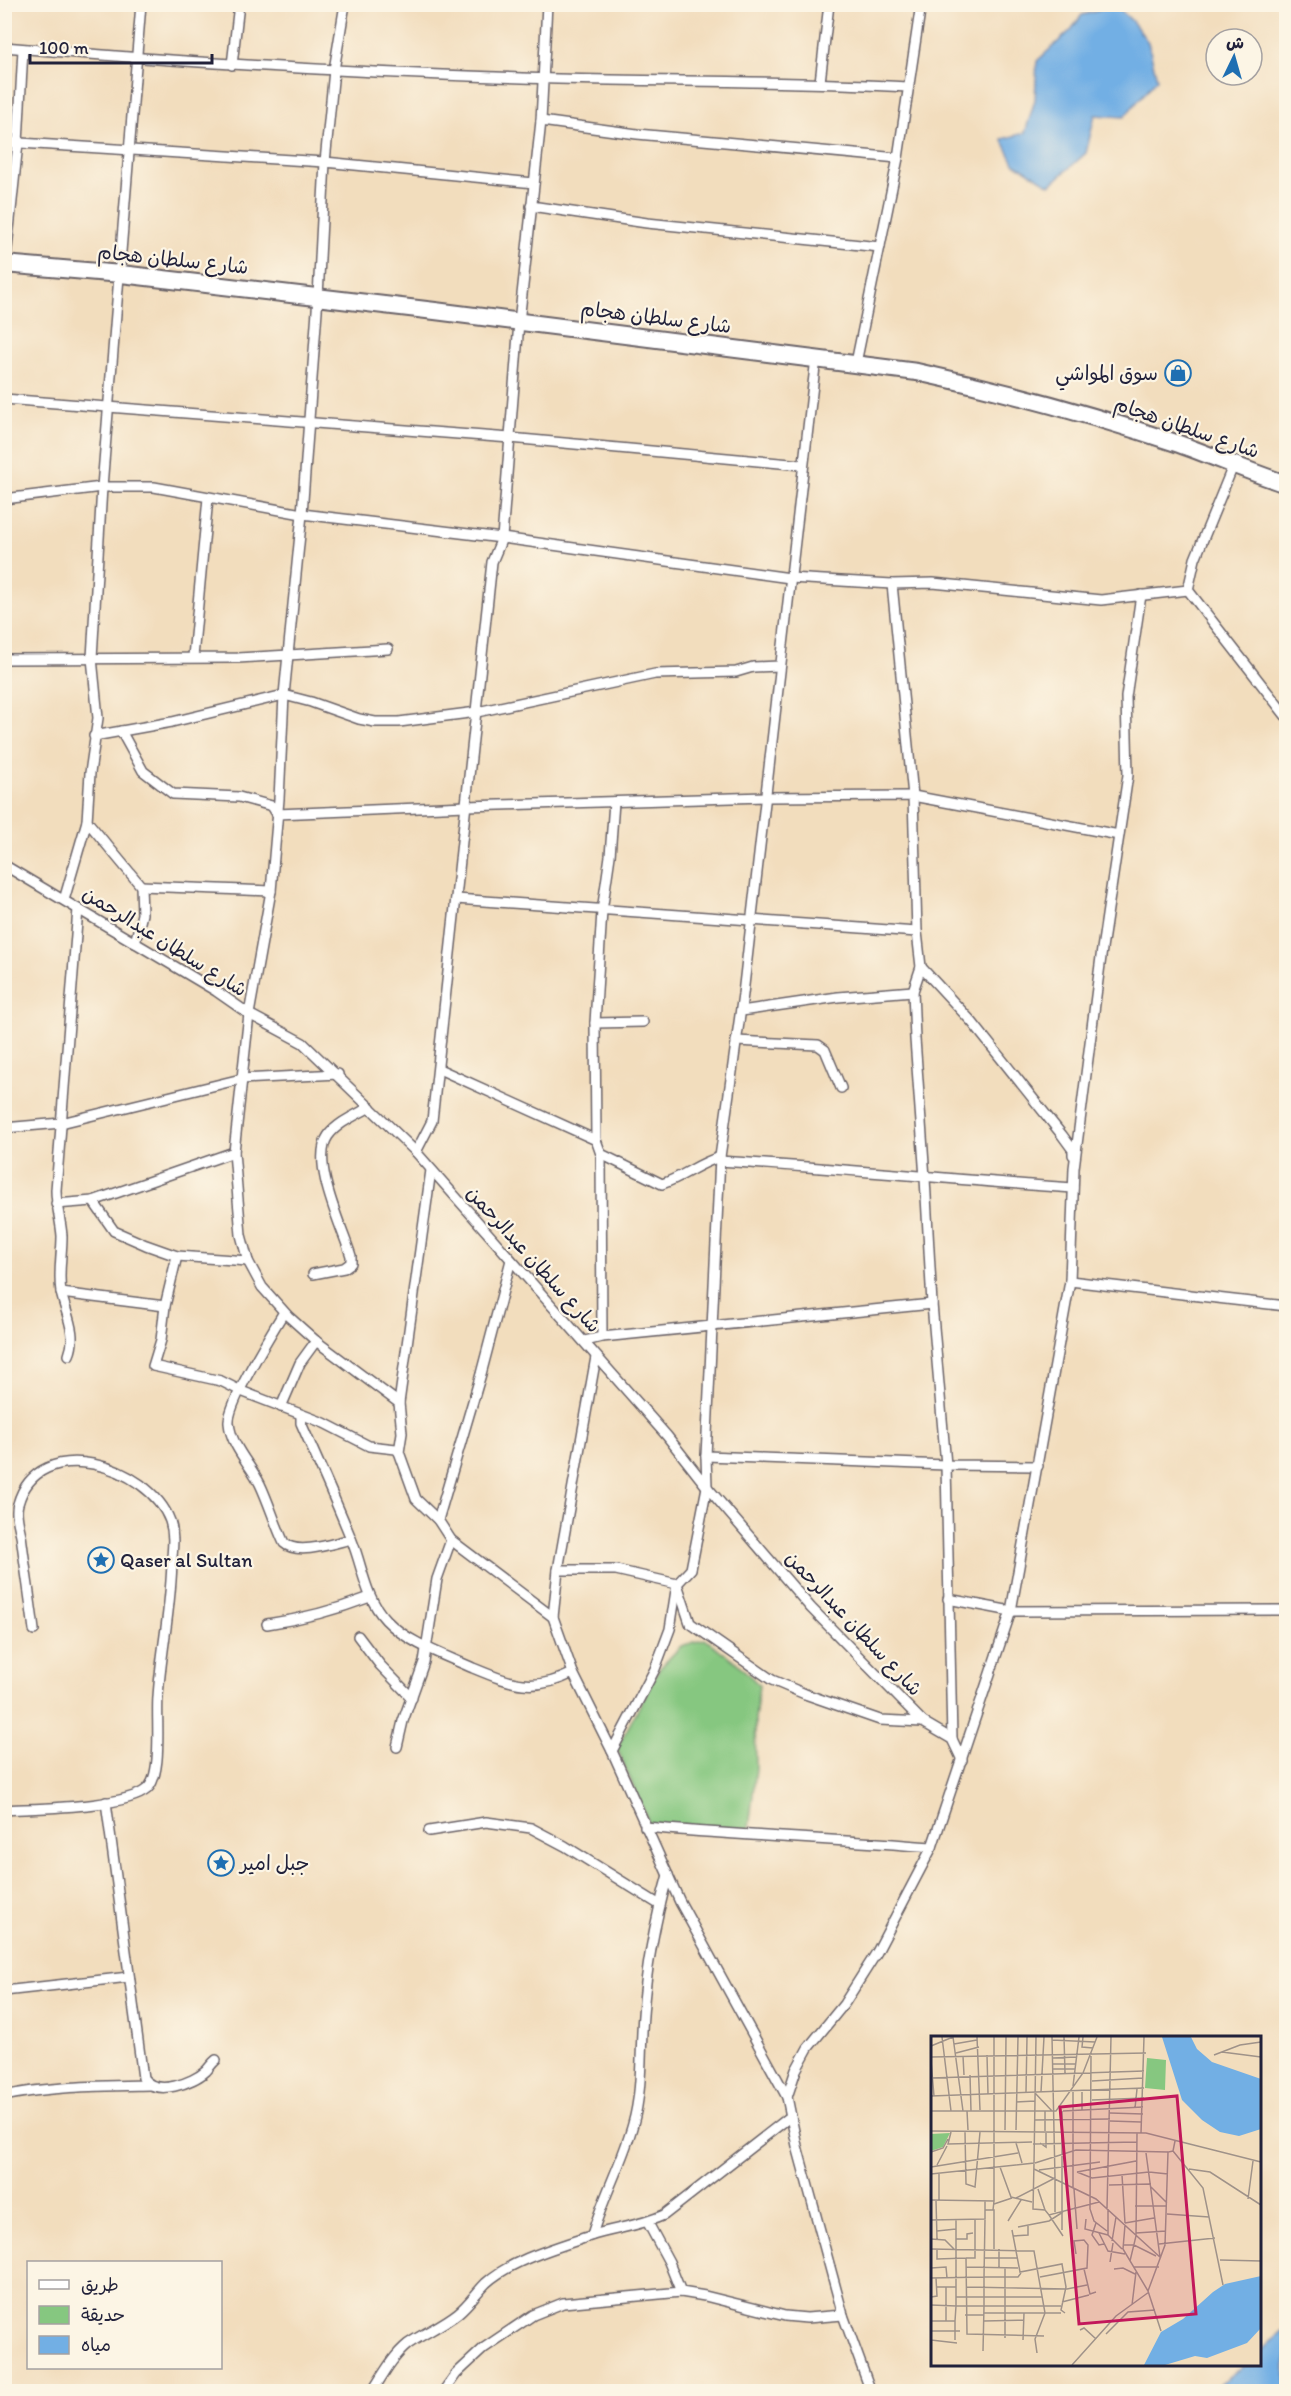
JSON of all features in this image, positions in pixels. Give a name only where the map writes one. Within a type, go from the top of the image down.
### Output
[{"type":"highway","name":"شارع سلطان هجام","points":[[5,267],[121,274],[917,372],[1068,410],[1180,445],[1287,484]]},
{"type":"street","points":[[64,900],[87,821],[94,736],[98,718],[92,658],[102,487],[141,4]]},
{"type":"street","points":[[232,65],[239,4]]},
{"type":"street","points":[[345,4],[333,70],[325,162],[318,297],[302,514],[287,655],[271,891],[249,1014],[234,1152],[241,1236],[248,1261],[262,1287],[284,1312],[316,1341],[399,1403]]},
{"type":"street","points":[[416,1152],[432,1121],[492,562],[502,538],[519,322],[541,121],[546,4]]},
{"type":"street","points":[[819,82],[829,4]]},
{"type":"street","points":[[856,363],[898,158],[921,4]]},
{"type":"street","points":[[4,48],[333,70],[543,78],[819,82],[908,87]]},
{"type":"street","points":[[5,267],[18,143],[23,49]]},
{"type":"street","points":[[541,121],[637,134],[898,158]]},
{"type":"street","points":[[4,142],[325,162],[534,183]]},
{"type":"street","points":[[531,206],[647,223],[880,247]]},
{"type":"street","points":[[612,1751],[655,1669],[670,1629],[677,1584],[691,1569],[707,1487],[711,1327],[720,1159],[741,1011],[816,358]]},
{"type":"street","points":[[4,399],[510,438],[802,465]]},
{"type":"street","points":[[1188,590],[1195,559],[1233,466]]},
{"type":"street","points":[[4,499],[102,487],[154,487],[302,514],[502,538],[790,578],[892,584],[933,583],[1101,600],[1188,590]]},
{"type":"street","points":[[193,657],[208,498]]},
{"type":"street","points":[[892,584],[913,796],[917,932],[921,967],[913,991],[932,1304],[946,1465],[952,1739],[962,1760]]},
{"type":"street","points":[[1188,590],[1287,716]]},
{"type":"street","points":[[788,2097],[796,2070],[808,2048],[844,2004],[877,1952],[932,1847],[1011,1611],[1070,1281],[1074,1168],[1102,949],[1128,775],[1126,697],[1141,595]]},
{"type":"street","points":[[4,659],[238,658],[388,649]]},
{"type":"street","points":[[94,736],[172,722],[284,695],[375,722],[435,719],[655,674],[736,672],[753,667],[780,666]]},
{"type":"street","points":[[121,732],[142,771],[173,794],[239,797],[272,806],[278,814]]},
{"type":"street","points":[[278,814],[765,797],[913,796],[1119,835]]},
{"type":"street","points":[[602,1337],[601,1154],[596,1140],[595,1023],[602,911],[610,856],[614,802]]},
{"type":"street","points":[[87,821],[141,886],[142,914],[135,943]]},
{"type":"street","name":"شارع سلطان عبدالرحمن","points":[[4,865],[216,991],[249,1014],[303,1043],[338,1074],[416,1152],[585,1341],[596,1357],[667,1436],[707,1487],[811,1608],[923,1722],[952,1739]]},
{"type":"street","points":[[141,886],[271,891]]},
{"type":"street","points":[[456,899],[917,932]]},
{"type":"street","points":[[69,1355],[72,1347],[70,1320],[62,1293],[60,1274],[62,1235],[56,1204],[78,909]]},
{"type":"street","points":[[921,967],[972,1022],[1062,1135],[1073,1150],[1074,1168]]},
{"type":"street","points":[[741,1011],[838,997],[913,991]]},
{"type":"street","points":[[595,1023],[643,1022]]},
{"type":"street","points":[[736,1041],[818,1045],[825,1050],[841,1088]]},
{"type":"street","points":[[439,1069],[596,1140]]},
{"type":"street","points":[[4,1128],[61,1123],[241,1078],[338,1074]]},
{"type":"street","points":[[313,1274],[344,1268],[351,1263],[348,1245],[327,1186],[322,1163],[323,1145],[328,1134],[370,1107]]},
{"type":"street","points":[[56,1204],[93,1201],[234,1152]]},
{"type":"street","points":[[601,1154],[662,1184],[682,1177],[707,1160],[720,1159],[827,1167],[925,1178],[1073,1188]]},
{"type":"street","points":[[431,1170],[399,1403],[402,1433],[399,1452],[416,1499],[438,1520],[451,1540],[553,1617]]},
{"type":"street","points":[[93,1201],[114,1231],[177,1256],[248,1261]]},
{"type":"street","points":[[177,1256],[165,1306],[161,1340],[153,1366],[221,1380],[241,1391],[324,1423],[369,1446],[396,1449],[399,1452]]},
{"type":"street","points":[[438,1520],[481,1374],[511,1260]]},
{"type":"street","points":[[1070,1281],[1287,1306]]},
{"type":"street","points":[[62,1293],[165,1306]]},
{"type":"street","points":[[585,1341],[602,1337],[932,1304]]},
{"type":"street","points":[[284,1312],[241,1391],[228,1420],[230,1431],[260,1484],[284,1543],[289,1548],[298,1550],[351,1539]]},
{"type":"street","points":[[281,1407],[300,1363],[316,1341]]},
{"type":"street","points":[[596,1357],[558,1570],[553,1617],[573,1673],[612,1751],[668,1875],[788,2097],[790,2116],[843,2315],[871,2391]]},
{"type":"street","points":[[301,1415],[301,1423],[351,1539],[370,1597],[385,1619],[398,1631],[427,1646],[509,1683],[556,1682],[573,1673]]},
{"type":"street","points":[[706,1456],[1038,1466]]},
{"type":"street","points":[[4,1810],[106,1802],[141,1793],[153,1781],[157,1769],[156,1719],[160,1665],[169,1612],[173,1539],[169,1519],[155,1499],[137,1482],[118,1471],[79,1462],[60,1463],[41,1472],[27,1483],[17,1506],[34,1630]]},
{"type":"street","points":[[397,1746],[427,1646],[437,1579],[451,1540]]},
{"type":"street","points":[[558,1570],[615,1570],[677,1584]]},
{"type":"street","points":[[677,1584],[690,1623],[772,1680],[880,1720],[923,1722]]},
{"type":"street","points":[[267,1624],[334,1611],[370,1597]]},
{"type":"street","points":[[948,1599],[1011,1611],[1287,1610]]},
{"type":"street","points":[[358,1636],[380,1665],[412,1698]]},
{"type":"street","points":[[106,1802],[141,2067],[144,2078],[150,2085]]},
{"type":"street","points":[[429,1831],[486,1822],[531,1828],[565,1846],[660,1905]]},
{"type":"street","points":[[645,1827],[746,1836],[802,1837],[932,1847]]},
{"type":"street","points":[[592,2235],[600,2207],[633,2124],[640,2080],[649,1956],[668,1875]]},
{"type":"street","points":[[4,1991],[129,1977]]},
{"type":"street","points":[[4,2096],[74,2087],[150,2085],[160,2087],[189,2082],[207,2070],[216,2060]]},
{"type":"street","points":[[372,2391],[394,2358],[408,2344],[457,2314],[501,2272],[592,2235],[648,2223],[664,2215],[790,2116]]},
{"type":"street","points":[[648,2223],[669,2262],[681,2292]]},
{"type":"street","points":[[443,2391],[456,2374],[484,2348],[547,2308],[563,2303],[681,2292],[785,2316],[807,2318],[843,2315]]},
{"type":"green space","points":[[705,1639],[736,1662],[759,1685],[755,1720],[756,1768],[749,1829],[649,1823],[617,1748],[660,1668],[681,1646]]},
{"type":"water","points":[[1116,6],[1132,21],[1148,42],[1157,79],[1124,117],[1095,115],[1086,153],[1050,185],[1014,163],[1002,139],[1025,133],[1035,100],[1037,61],[1071,30],[1082,15]]},
{"type":"water","points":[[1286,2328],[1286,2391],[1212,2391],[1244,2366],[1261,2366],[1261,2351]]},
{"type":"place","name":"سوق المواشي","points":[[1178,373]]},
{"type":"place","name":"Qaser al Sultan","points":[[101,1560]]},
{"type":"place","name":"جبل امير","points":[[221,1863]]}]
